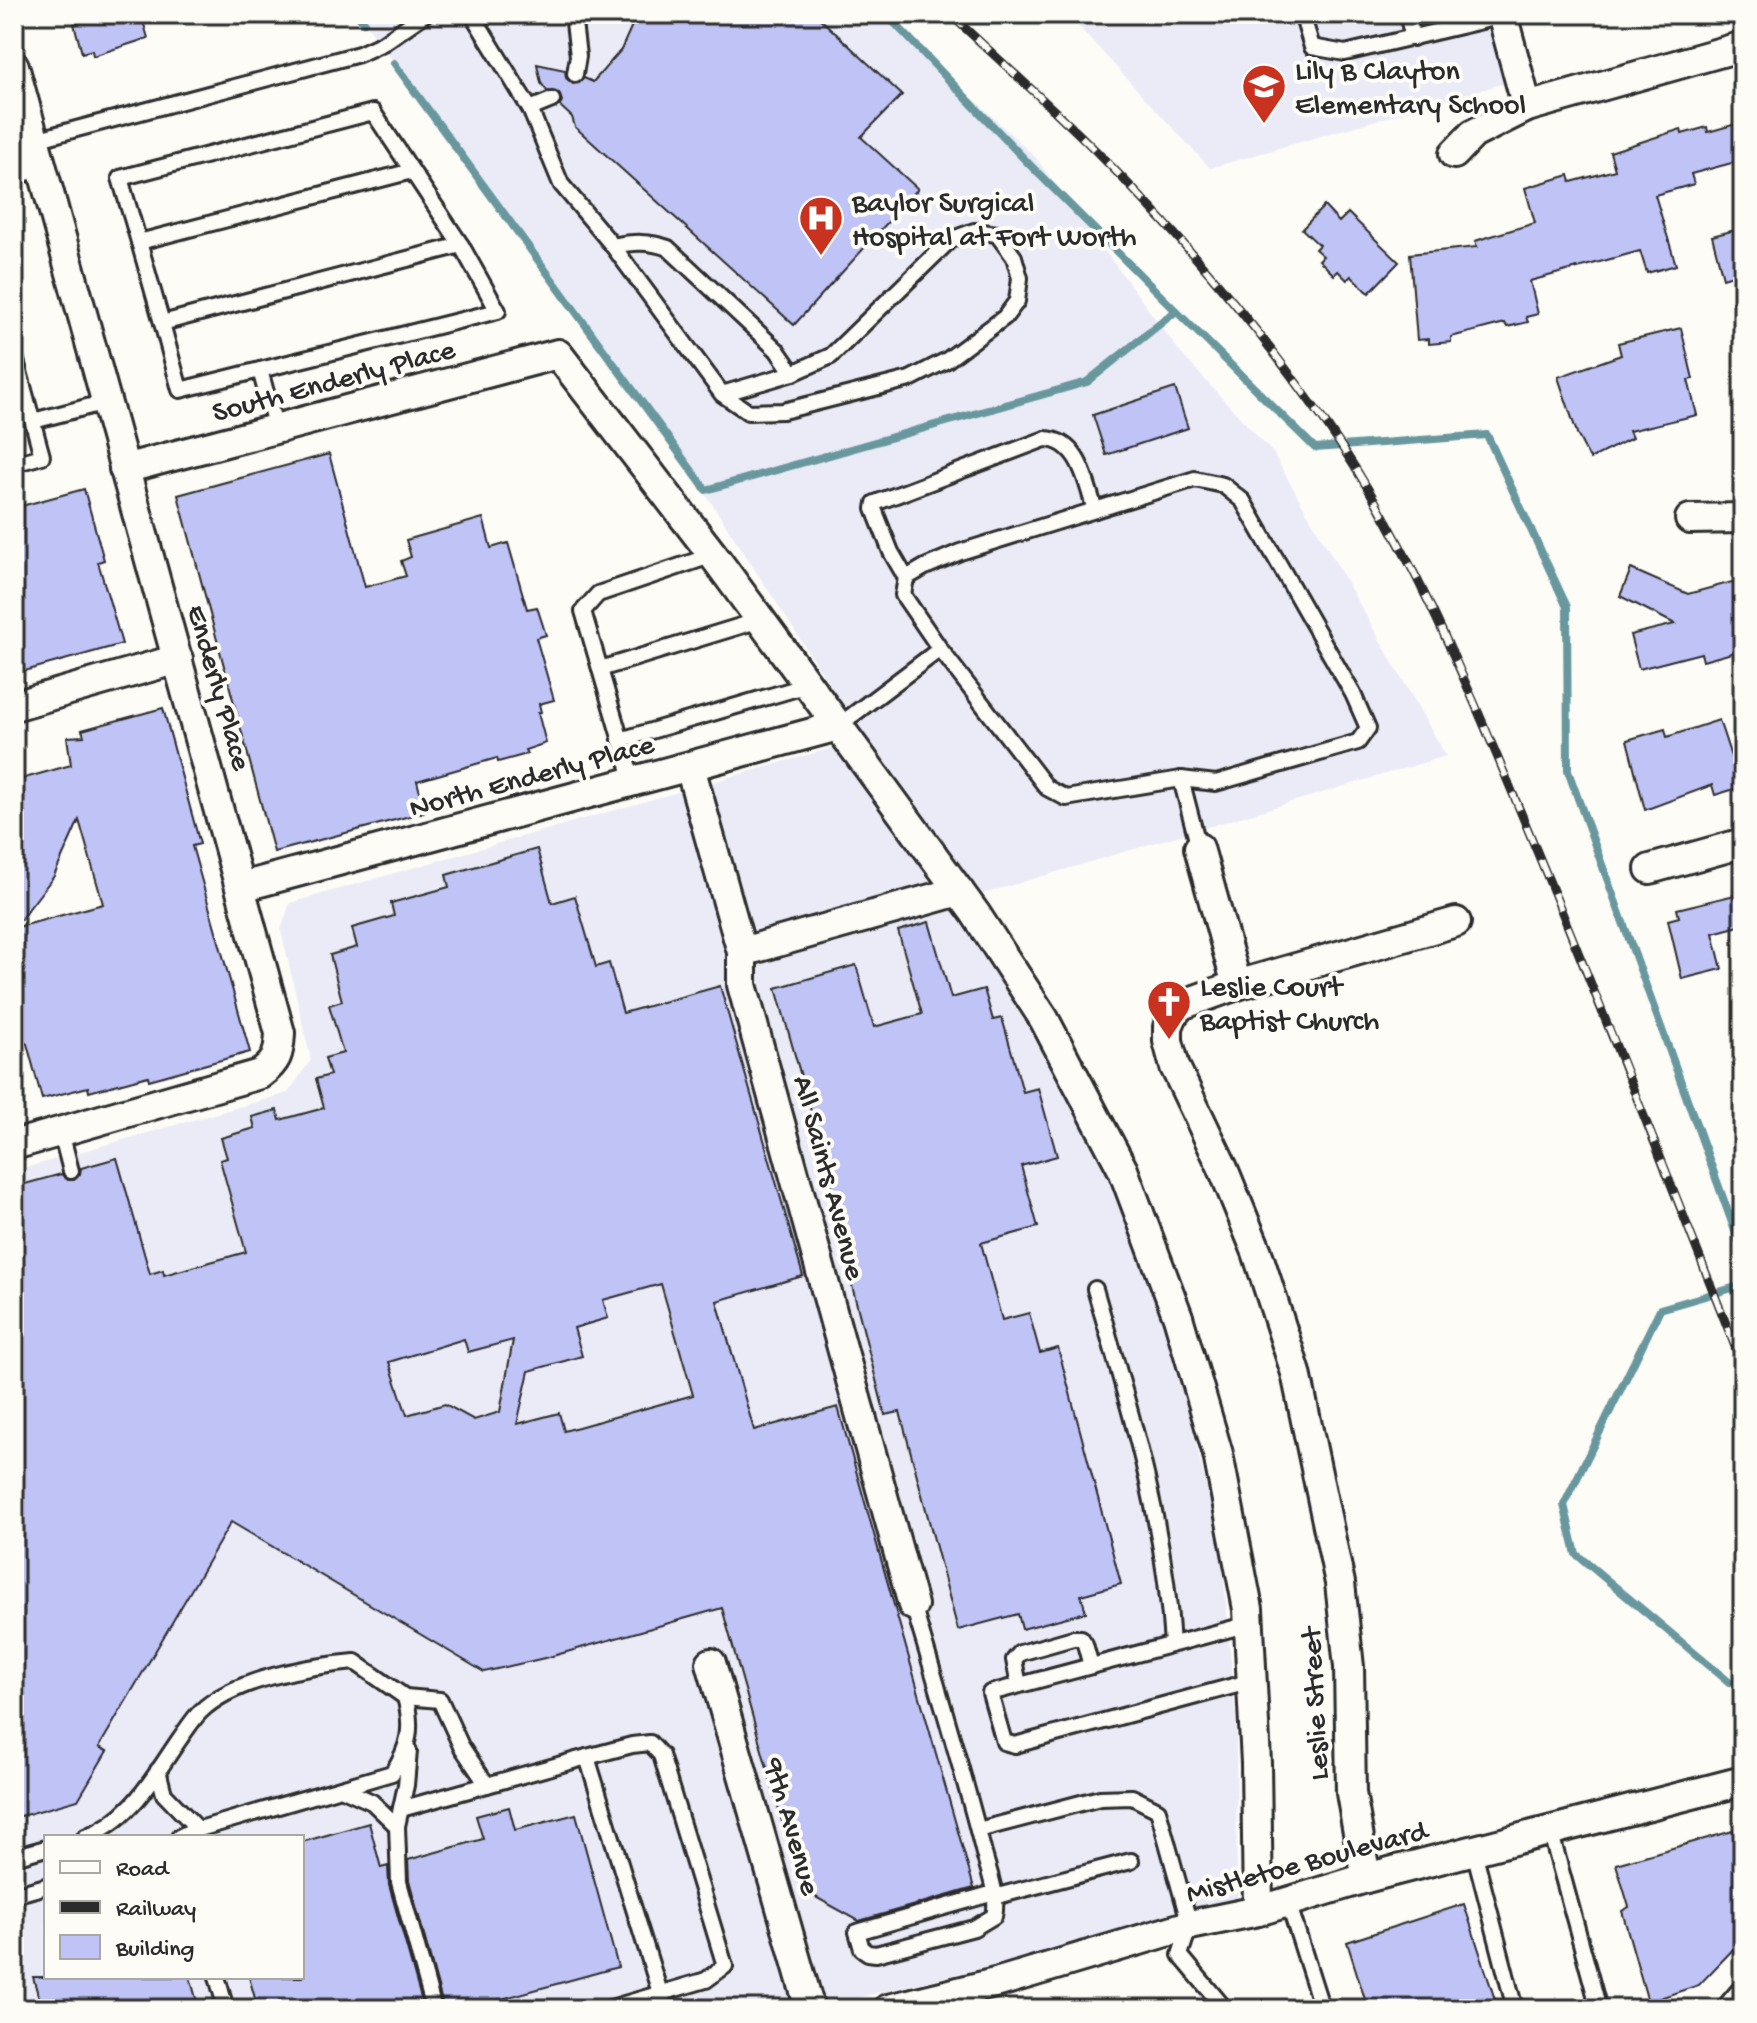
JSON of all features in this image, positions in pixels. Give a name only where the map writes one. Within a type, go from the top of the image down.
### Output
[{"type":"street","points":[[1502,15],[1527,107]]},
{"type":"street","points":[[1454,154],[1473,134],[1527,107],[1743,46]]},
{"type":"street","name":"Enderly Place","points":[[14,66],[280,1033],[279,1052],[274,1064],[260,1074],[14,1145]]},
{"type":"street","name":"South Enderly Place","points":[[124,469],[558,354],[713,555]]},
{"type":"street","points":[[1690,519],[1743,518]]},
{"type":"street","points":[[713,555],[959,891],[1044,1019],[1123,1170],[1178,1317],[1218,1454],[1249,1624],[1256,1763],[1258,1911]]},
{"type":"street","points":[[14,706],[178,659]]},
{"type":"street","name":"North Enderly Place","points":[[241,887],[838,726]]},
{"type":"street","name":"All Saints Avenue","points":[[690,767],[742,952],[742,985],[913,1605]]},
{"type":"street","points":[[1650,869],[1743,843]]},
{"type":"street","points":[[1199,848],[1237,985],[1456,922]]},
{"type":"street","points":[[742,952],[959,891]]},
{"type":"street","name":"Leslie Street","points":[[1237,985],[1181,1005],[1168,1027],[1168,1041],[1175,1067],[1222,1166],[1257,1252],[1296,1373],[1340,1583],[1349,1667],[1351,1793],[1366,1878]]},
{"type":"street","name":"9th Avenue","points":[[711,1663],[810,2009]]},
{"type":"street","name":"Mistletoe Boulevard","points":[[888,2009],[999,1982],[1190,1925],[1258,1911],[1366,1878],[1743,1781]]},
{"type":"street","points":[[1732,2009],[1743,1996]]},
{"type":"lane","points":[[35,140],[359,54],[383,43],[425,14]]},
{"type":"lane","points":[[472,14],[530,109],[561,184],[613,246],[722,394],[748,412],[783,411],[910,379],[947,360],[1005,317],[1017,301],[1020,278],[1014,257],[997,234],[974,231],[950,240],[831,356],[793,373],[722,394]]},
{"type":"lane","points":[[573,14],[578,56],[575,74]]},
{"type":"lane","points":[[1302,14],[1312,47],[1345,53],[1502,15]]},
{"type":"lane","points":[[1407,14],[1413,38]]},
{"type":"lane","points":[[530,109],[552,100]]},
{"type":"lane","points":[[373,112],[461,245],[498,311],[180,390],[139,242],[120,178],[373,112]]},
{"type":"lane","points":[[14,177],[41,168]]},
{"type":"lane","points":[[139,242],[412,171]]},
{"type":"lane","points":[[613,246],[653,243],[668,248],[777,350],[793,373]]},
{"type":"lane","points":[[162,323],[461,245]]},
{"type":"lane","points":[[14,353],[42,456],[14,464]]},
{"type":"lane","points":[[260,370],[276,429]]},
{"type":"lane","points":[[33,421],[106,402]]},
{"type":"lane","points":[[906,578],[960,552],[1195,479],[1223,485],[1243,501],[1353,694],[1368,728],[1358,742],[1216,783],[1181,779],[1066,798],[1047,788],[940,649],[903,595],[906,578],[891,552],[874,509],[875,503],[1045,439],[1057,439],[1081,466],[1095,510]]},
{"type":"lane","points":[[633,782],[583,611],[598,594],[713,555]]},
{"type":"lane","points":[[600,669],[760,620]]},
{"type":"lane","points":[[838,726],[940,649]]},
{"type":"lane","points":[[620,740],[808,685]]},
{"type":"lane","points":[[1181,779],[1199,848]]},
{"type":"lane","points":[[61,1132],[71,1171]]},
{"type":"lane","points":[[1095,1289],[1145,1461],[1161,1538],[1172,1644]]},
{"type":"lane","points":[[913,1605],[978,1830],[994,1895],[997,1906],[994,1916],[974,1928],[876,1954],[868,1953],[858,1941],[857,1932],[994,1895],[1131,1861]]},
{"type":"lane","points":[[1249,1624],[990,1693],[1004,1742],[1015,1745],[1252,1681]]},
{"type":"lane","points":[[1019,1685],[1014,1660],[1020,1653],[1073,1638],[1081,1638],[1085,1644],[1091,1666]]},
{"type":"lane","points":[[90,1835],[104,1830],[120,1818],[141,1797],[199,1713],[228,1691],[314,1666],[355,1662],[405,1697],[440,1700],[461,1746],[487,1785]]},
{"type":"lane","points":[[405,1697],[410,1731],[406,1785],[397,1826],[399,1882],[414,1962],[434,2009]]},
{"type":"lane","points":[[184,1835],[392,1773],[404,1756],[410,1731]]},
{"type":"lane","points":[[401,1809],[632,1745],[650,1743],[661,1755],[725,1966],[706,1980],[607,2009]]},
{"type":"lane","points":[[587,1757],[665,2009]]},
{"type":"lane","points":[[158,1770],[164,1794],[198,1829]]},
{"type":"lane","points":[[341,1788],[372,1802],[397,1826]]},
{"type":"lane","points":[[978,1830],[1100,1798],[1132,1797],[1158,1810],[1190,1925],[1180,1955],[1225,2009]]},
{"type":"lane","points":[[1550,1830],[1599,2009]]},
{"type":"lane","points":[[14,1857],[44,1849]]},
{"type":"lane","points":[[1474,1851],[1515,2009]]},
{"type":"lane","points":[[14,1895],[44,1887]]},
{"type":"lane","points":[[1288,1902],[1322,2009]]},
{"type":"lane","points":[[218,1979],[226,2009]]},
{"type":"shaded area","points":[[359,14],[884,14],[1035,157],[1183,356],[1273,453],[1446,756],[952,903],[1079,1110],[1154,1271],[1221,1547],[1236,1722],[1237,1906],[812,2009],[14,2009],[14,1171],[288,1093],[311,1060],[281,930],[290,903],[835,747],[854,722],[711,502]]},
{"type":"shaded area","name":"Lily B Clayton Elementary School","points":[[1067,14],[1485,14],[1505,83],[1210,168]]},
{"type":"building","points":[[76,14],[141,14],[148,38],[93,56],[92,50],[82,53],[74,24],[78,23]]},
{"type":"building","points":[[637,14],[815,14],[902,95],[861,137],[918,189],[794,325],[575,127],[572,117],[560,106],[559,93],[547,91],[541,83],[537,64],[565,70],[566,78],[573,84],[584,78],[593,82],[621,50]]},
{"type":"building","points":[[1743,122],[1743,160],[1691,174],[1694,184],[1655,195],[1676,265],[1647,273],[1640,251],[1530,281],[1538,314],[1526,317],[1528,322],[1507,327],[1505,323],[1451,337],[1451,342],[1429,344],[1429,339],[1417,340],[1410,254],[1477,247],[1475,241],[1535,223],[1525,188],[1569,175],[1571,182],[1615,170],[1610,152],[1681,129],[1682,134],[1707,127],[1708,132]]},
{"type":"building","points":[[1324,206],[1339,222],[1348,213],[1399,262],[1369,293],[1351,276],[1347,280],[1338,271],[1334,275],[1319,260],[1323,256],[1315,249],[1319,245],[1302,229]]},
{"type":"building","points":[[1743,228],[1743,272],[1723,278],[1712,236]]},
{"type":"building","points":[[1681,328],[1693,379],[1688,380],[1697,415],[1629,431],[1632,438],[1590,459],[1578,436],[1558,377],[1621,355],[1618,343]]},
{"type":"building","points":[[1175,388],[1188,428],[1106,455],[1093,415]]},
{"type":"building","points":[[329,454],[365,587],[406,576],[401,561],[411,557],[406,540],[483,518],[491,548],[508,543],[527,609],[537,607],[546,635],[536,638],[554,700],[539,704],[541,712],[538,713],[546,743],[525,750],[527,754],[498,762],[497,758],[417,781],[425,812],[274,852],[178,495]]},
{"type":"building","points":[[84,489],[104,560],[98,562],[122,644],[14,674],[14,508]]},
{"type":"building","points":[[1631,569],[1688,594],[1743,579],[1743,650],[1703,661],[1701,653],[1639,669],[1630,635],[1675,624],[1620,596]]},
{"type":"building","points":[[163,708],[200,844],[192,846],[250,1052],[149,1080],[148,1076],[89,1092],[88,1087],[42,1099],[27,1044],[14,1036],[14,928],[14,781],[71,765],[67,737],[84,736],[82,730]],"holes":[[[79,820],[103,904],[14,928],[54,876]]]},
{"type":"building","points":[[1719,720],[1741,787],[1715,795],[1712,785],[1645,810],[1627,740],[1665,729],[1667,737]]},
{"type":"building","points":[[537,849],[552,903],[575,896],[596,967],[609,963],[623,1013],[720,986],[803,1276],[717,1301],[754,1430],[838,1407],[974,1888],[859,1921],[801,1889],[722,1608],[484,1672],[231,1522],[99,1747],[107,1751],[78,1800],[14,1818],[14,1187],[61,1174],[68,1180],[74,1180],[81,1168],[117,1158],[150,1274],[163,1270],[164,1275],[246,1252],[220,1160],[227,1158],[221,1138],[255,1128],[252,1117],[277,1110],[280,1120],[324,1108],[316,1079],[330,1075],[325,1058],[343,1053],[329,1005],[342,1001],[330,955],[357,947],[352,928],[394,916],[391,903],[449,887],[446,875]],"holes":[[[661,1284],[693,1395],[564,1431],[559,1413],[517,1424],[529,1371],[582,1356],[574,1328],[608,1318],[603,1300]],[[464,1339],[468,1352],[513,1340],[500,1412],[474,1420],[445,1404],[407,1415],[389,1362]]]},
{"type":"building","points":[[1743,893],[1743,925],[1713,933],[1722,969],[1682,979],[1668,920],[1679,917],[1677,909]]},
{"type":"building","points":[[929,922],[951,998],[984,989],[993,1020],[1002,1018],[1023,1092],[1038,1088],[1057,1156],[1021,1166],[1038,1227],[981,1243],[1002,1320],[1029,1313],[1040,1353],[1058,1348],[1121,1584],[1081,1595],[1086,1612],[1022,1629],[1018,1614],[958,1630],[900,1412],[885,1415],[835,1219],[841,1218],[776,988],[856,965],[874,1027],[922,1014],[898,931]]},
{"type":"building","points":[[509,1807],[515,1830],[576,1814],[618,1967],[465,2009],[444,2009],[409,1880],[408,1860],[483,1839],[476,1816]]},
{"type":"building","points":[[369,1823],[381,1868],[388,1866],[389,1885],[424,2009],[258,2009],[250,1979],[304,1979],[304,1841]]},
{"type":"building","points":[[1743,1828],[1743,1939],[1699,1985],[1648,2002],[1622,1911],[1629,1907],[1616,1864]]},
{"type":"building","points":[[1464,1904],[1498,2009],[1368,2009],[1347,1942]]},
{"type":"building","points":[[33,1977],[191,1979],[199,2009],[42,2009]]},
{"type":"waterway","points":[[357,14],[364,22]]},
{"type":"waterway","points":[[886,14],[1030,165],[1176,311]]},
{"type":"waterway","points":[[394,63],[706,490],[1087,382],[1176,311],[1315,448],[1487,435],[1567,607],[1568,771],[1743,1253]]},
{"type":"waterway","points":[[1729,1682],[1576,1554],[1564,1505],[1660,1309],[1743,1285]]},
{"type":"railway","points":[[950,14],[1096,151],[1218,283],[1274,353],[1358,472],[1437,620],[1505,774],[1743,1367]]},
{"type":"place","name":"Lily B Clayton Elementary School","points":[[1264,125]]},
{"type":"place","name":"Baylor Surgical Hospital at Fort Worth","points":[[821,257]]},
{"type":"place","name":"Leslie Court Baptist Church","points":[[1169,1041]]}]
